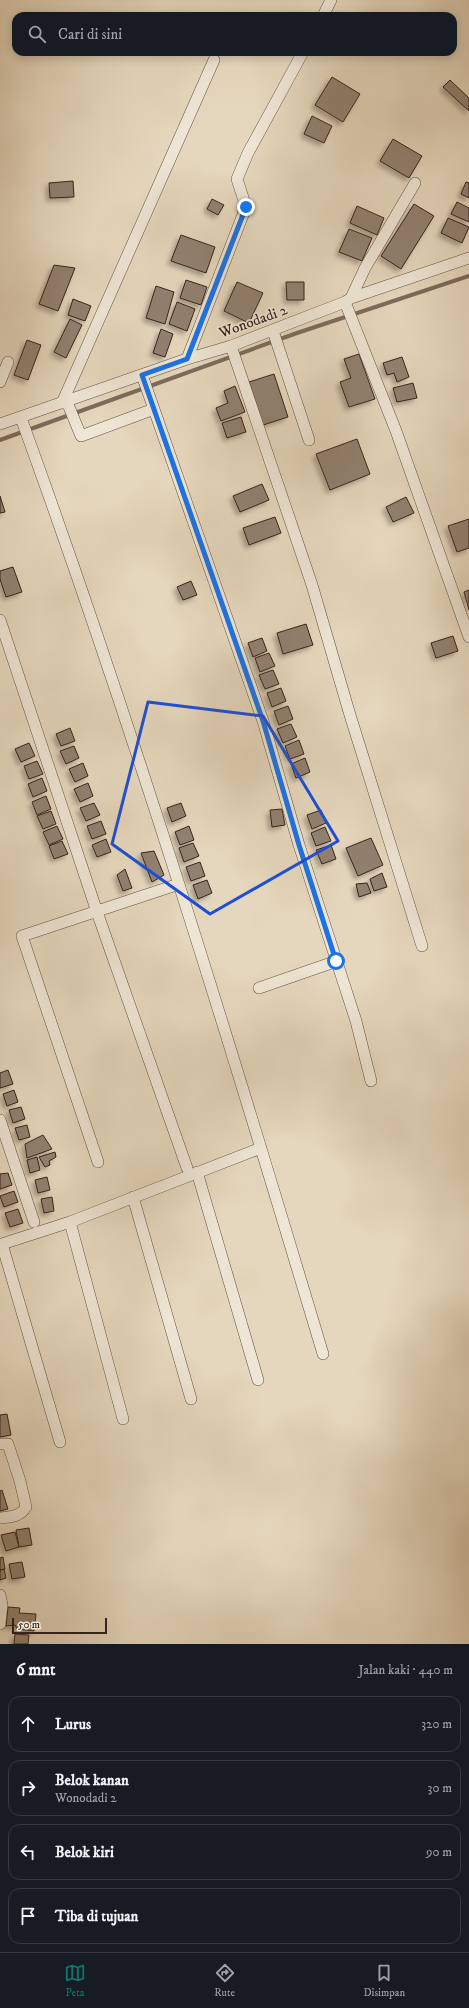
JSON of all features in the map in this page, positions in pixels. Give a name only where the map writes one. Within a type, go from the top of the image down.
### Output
[{"type":"street","points":[[325,12],[331,0]]},
{"type":"street","points":[[187,359],[246,207],[237,179],[248,153],[301,56]]},
{"type":"street","points":[[154,409],[81,436],[66,405],[214,60]]},
{"type":"street","points":[[415,183],[365,268],[349,307],[396,431],[469,637]]},
{"type":"street","name":"Wonodadi 2","points":[[0,424],[24,426],[66,405],[143,378],[187,359],[232,354],[275,338],[469,258]]},
{"type":"street","points":[[275,338],[309,440]]},
{"type":"street","points":[[232,354],[312,585],[350,715],[422,946]]},
{"type":"street","points":[[0,382],[8,362]]},
{"type":"street","points":[[143,378],[263,721],[299,845],[356,1021],[371,1081]]},
{"type":"street","points":[[24,426],[91,617],[179,884],[323,1354]]},
{"type":"street","points":[[0,620],[97,912],[192,1170],[258,1380]]},
{"type":"street","points":[[98,1162],[22,936],[179,884]]},
{"type":"street","points":[[259,988],[336,961]]},
{"type":"street","points":[[0,1120],[34,1222]]},
{"type":"street","points":[[60,1442],[2,1244],[70,1222],[133,1197],[192,1170],[261,1148]]},
{"type":"street","points":[[133,1197],[191,1399]]},
{"type":"street","points":[[70,1222],[123,1418]]},
{"type":"street","points":[[0,1444],[8,1444],[20,1481],[26,1507],[23,1513],[0,1518]]},
{"type":"street","points":[[0,1595],[2,1605],[0,1624]]},
{"type":"highlighted area","points":[[148,702],[263,716],[338,841],[210,914],[112,844]]},
{"type":"building","points":[[332,77],[360,94],[343,122],[315,105]]},
{"type":"building","points":[[450,80],[469,98],[469,111],[443,87]]},
{"type":"building","points":[[312,116],[332,126],[324,143],[304,134]]},
{"type":"building","points":[[393,139],[422,156],[409,178],[380,161]]},
{"type":"building","points":[[73,181],[74,197],[50,198],[49,183]]},
{"type":"building","points":[[466,182],[469,183],[469,198],[461,194]]},
{"type":"building","points":[[212,199],[224,205],[218,215],[207,209]]},
{"type":"building","points":[[457,202],[469,208],[469,222],[451,214]]},
{"type":"building","points":[[414,204],[434,216],[401,269],[381,256]]},
{"type":"building","points":[[357,206],[384,218],[377,235],[350,223]]},
{"type":"building","points":[[448,218],[469,227],[462,243],[441,233]]},
{"type":"building","points":[[349,229],[372,238],[362,261],[339,252]]},
{"type":"building","points":[[181,235],[215,247],[206,273],[171,261]]},
{"type":"building","points":[[54,265],[75,268],[58,311],[39,304]]},
{"type":"building","points":[[186,280],[207,287],[201,305],[180,298]]},
{"type":"building","points":[[237,282],[263,293],[249,323],[224,311]]},
{"type":"building","points":[[286,282],[304,282],[304,300],[287,300]]},
{"type":"building","points":[[156,286],[174,292],[165,324],[146,318]]},
{"type":"building","points":[[73,299],[91,306],[85,321],[68,315]]},
{"type":"building","points":[[177,302],[195,309],[187,331],[169,324]]},
{"type":"building","points":[[70,319],[82,325],[66,358],[54,352]]},
{"type":"building","points":[[161,329],[173,334],[165,357],[153,353]]},
{"type":"building","points":[[27,340],[41,345],[28,380],[14,375]]},
{"type":"building","points":[[359,354],[375,399],[349,407],[340,382],[351,378],[344,359]]},
{"type":"building","points":[[402,357],[409,377],[397,382],[394,373],[387,375],[383,363]]},
{"type":"building","points":[[274,374],[288,417],[263,425],[249,382]]},
{"type":"building","points":[[413,383],[417,398],[397,402],[393,388]]},
{"type":"building","points":[[235,386],[245,412],[221,421],[216,408],[228,403],[224,391]]},
{"type":"building","points":[[241,417],[246,432],[227,438],[222,423]]},
{"type":"building","points":[[357,439],[370,474],[330,490],[316,454]]},
{"type":"building","points":[[262,484],[269,500],[240,512],[233,496]]},
{"type":"building","points":[[0,496],[5,512],[0,513]]},
{"type":"building","points":[[406,497],[414,513],[393,522],[386,507]]},
{"type":"building","points":[[275,517],[281,533],[249,545],[243,528]]},
{"type":"building","points":[[469,519],[469,548],[457,552],[448,526]]},
{"type":"building","points":[[13,567],[22,592],[6,597],[0,579],[0,571]]},
{"type":"building","points":[[191,581],[197,595],[183,600],[177,587]]},
{"type":"building","points":[[469,590],[469,610],[464,592]]},
{"type":"building","points":[[306,624],[313,645],[283,654],[277,633]]},
{"type":"building","points":[[453,636],[458,651],[436,658],[431,643]]},
{"type":"building","points":[[262,638],[267,651],[253,657],[248,643]]},
{"type":"building","points":[[269,653],[275,666],[260,672],[255,658]]},
{"type":"building","points":[[273,670],[279,684],[265,689],[259,675]]},
{"type":"building","points":[[281,688],[286,701],[272,707],[267,693]]},
{"type":"building","points":[[288,706],[293,719],[279,725],[274,711]]},
{"type":"building","points":[[291,724],[297,737],[283,743],[277,729]]},
{"type":"building","points":[[70,728],[75,741],[61,746],[56,734]]},
{"type":"building","points":[[299,740],[304,754],[290,759],[285,746]]},
{"type":"building","points":[[29,743],[35,756],[21,762],[15,749]]},
{"type":"building","points":[[74,746],[79,758],[66,764],[60,751]]},
{"type":"building","points":[[305,758],[310,772],[296,778],[291,764]]},
{"type":"building","points":[[37,761],[43,774],[29,779],[24,766]]},
{"type":"building","points":[[83,763],[88,776],[75,782],[69,769]]},
{"type":"building","points":[[42,778],[47,791],[33,797],[28,784]]},
{"type":"building","points":[[88,783],[93,796],[80,802],[74,789]]},
{"type":"building","points":[[46,796],[51,809],[37,815],[32,802]]},
{"type":"building","points":[[94,803],[100,815],[86,821],[80,808]]},
{"type":"building","points":[[181,803],[186,816],[172,822],[167,808]]},
{"type":"building","points":[[282,809],[285,825],[272,827],[270,810]]},
{"type":"building","points":[[321,810],[326,823],[312,829],[307,815]]},
{"type":"building","points":[[51,811],[56,824],[43,829],[37,816]]},
{"type":"building","points":[[101,821],[106,834],[92,839],[87,826]]},
{"type":"building","points":[[57,826],[63,839],[49,845],[43,832]]},
{"type":"building","points":[[189,826],[194,840],[180,845],[175,832]]},
{"type":"building","points":[[325,827],[331,841],[316,846],[311,833]]},
{"type":"building","points":[[371,838],[383,865],[358,876],[346,848]]},
{"type":"building","points":[[106,839],[111,852],[97,857],[92,845]]},
{"type":"building","points":[[62,841],[68,854],[54,859],[49,846]]},
{"type":"building","points":[[193,843],[199,856],[184,862],[179,848]]},
{"type":"building","points":[[331,845],[336,859],[322,864],[316,850]]},
{"type":"building","points":[[154,851],[164,875],[152,882],[141,853]]},
{"type":"building","points":[[200,862],[205,876],[191,881],[186,867]]},
{"type":"building","points":[[125,869],[132,888],[123,891],[117,875]]},
{"type":"building","points":[[382,873],[387,887],[374,891],[370,879]]},
{"type":"building","points":[[207,880],[212,893],[198,899],[193,885]]},
{"type":"building","points":[[367,883],[371,893],[359,897],[356,884]]},
{"type":"building","points":[[8,1070],[13,1084],[0,1088],[0,1073]]},
{"type":"building","points":[[14,1090],[18,1102],[7,1106],[3,1094]]},
{"type":"building","points":[[21,1107],[25,1119],[13,1123],[9,1110]]},
{"type":"building","points":[[27,1125],[30,1137],[19,1140],[15,1128]]},
{"type":"building","points":[[43,1135],[52,1149],[27,1158],[25,1144]]},
{"type":"building","points":[[55,1152],[56,1157],[49,1161],[50,1165],[45,1167],[39,1157]]},
{"type":"building","points":[[37,1157],[40,1170],[30,1173],[27,1160]]},
{"type":"building","points":[[8,1173],[12,1185],[0,1189],[0,1174]]},
{"type":"building","points":[[47,1177],[50,1190],[38,1193],[35,1180]]},
{"type":"building","points":[[14,1191],[18,1202],[4,1207],[0,1196]]},
{"type":"building","points":[[52,1197],[54,1211],[44,1213],[41,1199]]},
{"type":"building","points":[[18,1209],[23,1223],[10,1227],[5,1213]]},
{"type":"building","points":[[7,1414],[11,1435],[0,1437],[0,1415]]},
{"type":"building","points":[[2,1490],[8,1509],[0,1511],[0,1491]]},
{"type":"building","points":[[29,1528],[32,1545],[19,1547],[16,1530]]},
{"type":"building","points":[[15,1532],[19,1547],[6,1551],[1,1535]]},
{"type":"building","points":[[3,1557],[5,1569],[0,1570],[0,1558]]},
{"type":"building","points":[[22,1562],[25,1577],[12,1579],[9,1564]]},
{"type":"building","points":[[4,1569],[6,1578],[0,1580],[0,1570]]},
{"type":"building","points":[[8,1607],[20,1608],[19,1613],[36,1614],[34,1631],[17,1629],[15,1625],[6,1626]]},
{"type":"building","points":[[15,1634],[29,1635],[28,1644],[14,1644]]},
{"type":"waterway","points":[[0,440],[297,333],[469,276]]},
{"type":"route","points":[[246,207],[187,359],[142,375],[263,721],[299,845],[336,961]]}]
